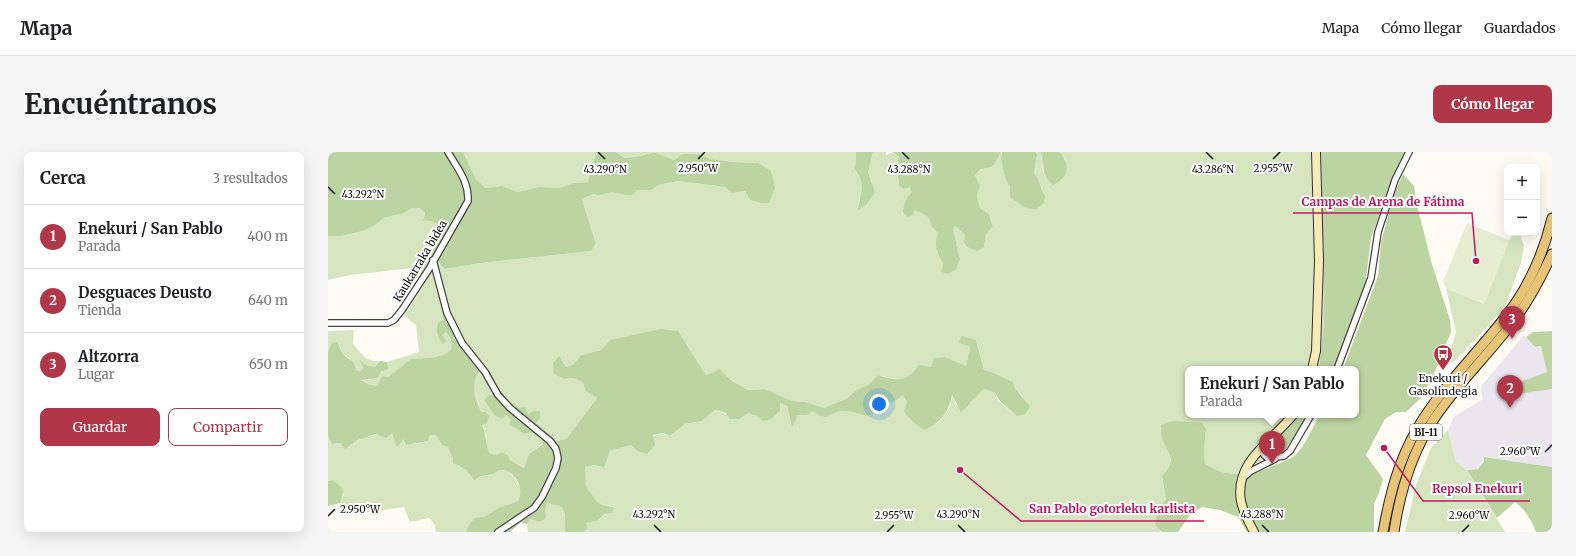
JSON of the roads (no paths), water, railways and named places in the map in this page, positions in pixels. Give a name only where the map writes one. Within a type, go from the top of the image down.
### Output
[{"type":"main road","name":"BI-11","points":[[1383,532],[1392,487],[1403,458],[1417,429],[1443,391],[1503,321],[1517,300],[1542,250],[1552,218]]},
{"type":"main road","name":"BI-11","points":[[1394,532],[1399,501],[1407,473],[1422,439],[1441,409],[1520,314],[1538,283],[1552,254]]},
{"type":"street","name":"Kaukarraka bidea","points":[[328,324],[388,323],[394,320],[402,310],[468,201],[469,190],[464,178],[448,152]]},
{"type":"street","points":[[1313,366],[1316,351],[1319,261],[1316,152]]},
{"type":"street","points":[[1338,366],[1371,278],[1378,232],[1395,180],[1409,152]]},
{"type":"street","points":[[433,260],[447,313],[462,342],[485,372],[498,395],[510,408],[550,441],[556,449],[558,458],[556,468],[542,497],[534,508],[498,532]]},
{"type":"street","points":[[1254,532],[1241,502],[1242,476],[1250,461],[1290,418]]},
{"type":"street","points":[[1241,482],[1251,471],[1270,460],[1275,459],[1276,457],[1284,456],[1290,451],[1309,418]]},
{"type":"street","points":[[1269,440],[1276,457]]},
{"type":"street","points":[[1262,448],[1273,450]]},
{"type":"street","points":[[1262,448],[1264,455],[1270,460]]},
{"type":"place","name":"Campas de Arena de Fátima","points":[[1476,261]]},
{"type":"place","name":"Altzorra","points":[[1512,339]]},
{"type":"place","name":"Enekuri / Gasolindegia","points":[[1443,371]]},
{"type":"place","name":"Desguaces Deusto","points":[[1510,408]]},
{"type":"place","name":"Repsol Enekuri","points":[[1384,448]]},
{"type":"place","name":"Enekuri / San Pablo","points":[[1272,464]]},
{"type":"place","name":"San Pablo gotorleku karlista","points":[[960,470]]}]
